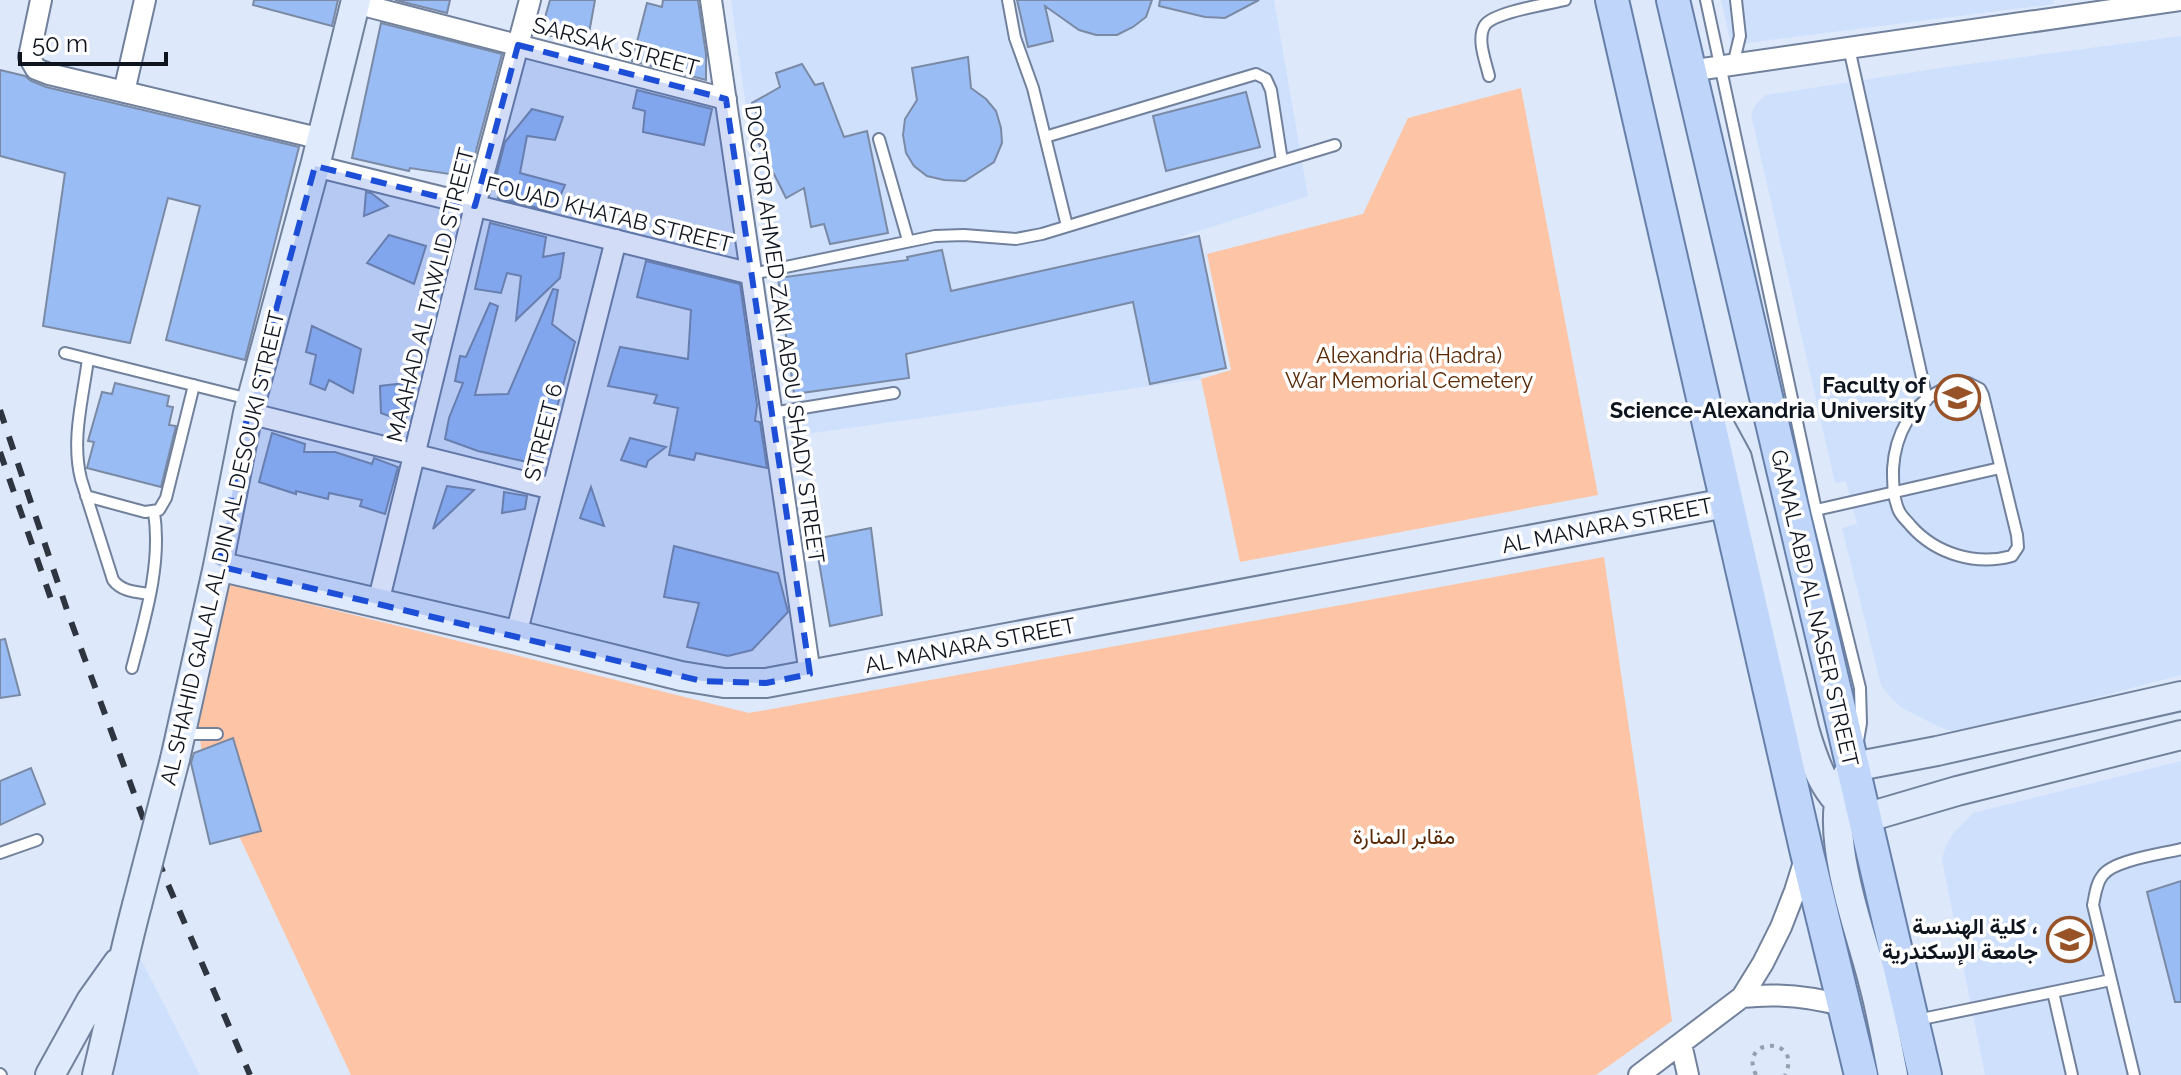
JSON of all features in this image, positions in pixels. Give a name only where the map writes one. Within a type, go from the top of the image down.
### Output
[{"type":"main road","points":[[1612,0],[1807,853],[1861,1075]]},
{"type":"main road","name":"GAMAL ABD AL NASER STREET","points":[[1673,0],[1714,67],[1853,767],[1925,1075]]},
{"type":"main road","name":"AL SHAHID GALAL AL DIN AL DESOUKI STREET","points":[[97,1075],[123,955],[178,746],[250,406],[319,153],[356,2]]},
{"type":"main road","points":[[1702,397],[1737,458],[1805,732],[1823,781],[1852,812],[1865,818],[1957,791],[2181,735]]},
{"type":"main road","name":"AL MANARA STREET","points":[[218,566],[702,681],[756,683],[1726,503]]},
{"type":"main road","points":[[1893,1075],[1837,831],[1838,800],[1846,776],[1853,767],[2181,696]]},
{"type":"main road","name":"AL SHAHID GALAL AL DIN AL DESOUKI STREET","points":[[50,1075],[91,1001],[123,955]]},
{"type":"street","name":"FOUAD KHATAB STREET","points":[[41,0],[29,57],[36,69],[124,92],[475,206],[752,274]]},
{"type":"street","points":[[124,92],[145,0]]},
{"type":"street","name":"MAAHAD AL TAWLID STREET","points":[[378,603],[475,206],[530,0]]},
{"type":"street","name":"DOCTOR AHMED ZAKI ABOU SHADY STREET","points":[[711,0],[810,674]]},
{"type":"street","points":[[1714,67],[1849,48],[2091,6],[2181,0]]},
{"type":"street","name":"SARSAK STREET","points":[[356,2],[726,99]]},
{"type":"street","name":"STREET 6","points":[[516,635],[616,240]]},
{"type":"street","points":[[250,406],[415,454],[553,489]]},
{"type":"street","points":[[1639,1075],[1659,1067],[1681,1044],[1742,997],[1781,927],[1807,853]]},
{"type":"street","points":[[1742,997],[1784,994],[1844,1006]]},
{"type":"street","points":[[1681,1044],[1688,1075]]},
{"type":"lane","points":[[1008,0],[1015,38],[1033,88],[1067,226]]},
{"type":"lane","points":[[1489,76],[1482,48],[1485,25],[1503,15],[1565,0]]},
{"type":"lane","points":[[1706,0],[1714,67],[1860,688],[1861,723],[1853,767]]},
{"type":"lane","points":[[1714,67],[1740,36],[1736,0]]},
{"type":"lane","points":[[1849,48],[1927,400]]},
{"type":"lane","points":[[1045,137],[1256,74],[1266,79],[1271,90],[1282,161]]},
{"type":"lane","points":[[879,139],[908,240]]},
{"type":"lane","points":[[752,274],[935,236],[1016,239],[1042,234],[1335,145]]},
{"type":"lane","points":[[65,353],[194,385],[250,406]]},
{"type":"lane","points":[[88,359],[76,444],[77,463],[113,580],[121,588],[150,594]]},
{"type":"lane","points":[[1968,383],[1980,389],[2018,547],[2012,556],[1972,559],[1944,551],[1920,536],[1900,514],[1894,492],[1894,450],[1903,425],[1927,400],[1942,390],[1968,383]]},
{"type":"lane","points":[[86,496],[145,512],[159,510],[166,498],[194,385]]},
{"type":"lane","points":[[772,413],[894,393]]},
{"type":"lane","points":[[1816,510],[2000,468]]},
{"type":"lane","points":[[132,668],[150,594],[156,545],[154,512]]},
{"type":"lane","points":[[178,746],[217,734]]},
{"type":"lane","points":[[0,853],[37,840]]},
{"type":"lane","points":[[2134,1075],[2093,905],[2103,874],[2115,866],[2181,849]]},
{"type":"lane","points":[[1912,1021],[2111,980]]},
{"type":"lane","points":[[2053,992],[2072,1075]]},
{"type":"path","points":[[1756,1075],[1752,1060],[1760,1048],[1767,1045],[1781,1048],[1786,1053],[1789,1059],[1787,1075]]},
{"type":"highlighted area","points":[[518,45],[726,99],[810,674],[766,683],[702,681],[218,566],[248,413],[315,166],[475,206]]},
{"type":"shaded area","points":[[731,0],[1274,0],[1308,196],[1180,237],[1201,379],[792,436]]},
{"type":"shaded area","points":[[1721,0],[2053,0],[2054,4],[1731,45]]},
{"type":"shaded area","name":"Faculty of Science-Alexandria University","points":[[2181,36],[2181,675],[1977,729],[1952,731],[1939,727],[1902,708],[1881,685],[1842,528],[1857,524],[1846,481],[1835,483],[1751,114],[1766,95]]},
{"type":"shaded area","name":"كلية الهندسة ، جامعة الإسكندرية","points":[[2181,761],[2181,1075],[1985,1075],[1942,860],[1952,835],[1973,813]]},
{"type":"shaded area","points":[[134,946],[200,1075],[108,1075]]},
{"type":"green space","name":"Alexandria (Hadra) War Memorial Cemetery","points":[[1521,88],[1598,495],[1240,562],[1201,379],[1231,370],[1207,254],[1363,214],[1408,118]]},
{"type":"green space","name":"مقابر المنارة","points":[[1604,557],[1672,1021],[1596,1075],[351,1075],[202,757],[196,694],[229,584],[749,713]]},
{"type":"building","points":[[254,0],[338,0],[332,26],[253,5]]},
{"type":"building","points":[[395,0],[450,0],[447,13]]},
{"type":"building","points":[[550,0],[595,0],[588,39],[540,35]]},
{"type":"building","points":[[663,0],[698,0],[706,54],[706,80],[632,61],[647,3],[662,7]]},
{"type":"building","points":[[1017,0],[1152,0],[1146,17],[1117,35],[1096,35],[1079,30],[1045,6],[1053,41],[1028,47]]},
{"type":"building","points":[[1160,0],[1259,0],[1225,18],[1205,17],[1159,6]]},
{"type":"building","points":[[381,23],[502,54],[469,177],[410,168],[409,171],[352,158]]},
{"type":"building","points":[[968,57],[971,88],[996,111],[1002,143],[994,162],[965,181],[927,176],[914,166],[906,153],[903,135],[905,119],[917,100],[912,68]]},
{"type":"building","points":[[802,64],[815,85],[823,83],[844,137],[867,131],[888,233],[830,244],[824,224],[811,227],[804,188],[786,198],[755,136],[764,129],[752,103],[780,87],[776,73]]},
{"type":"building","points":[[0,70],[25,76],[46,87],[299,147],[245,360],[166,340],[200,206],[168,198],[130,343],[43,326],[65,173],[0,156]]},
{"type":"building","points":[[637,90],[712,109],[704,145],[643,132],[645,111],[633,108]]},
{"type":"building","points":[[1246,92],[1260,147],[1166,171],[1153,116]]},
{"type":"building","points":[[532,109],[563,117],[555,140],[527,136],[520,173],[565,185],[555,208],[551,207],[550,211],[498,198],[501,182],[495,181],[505,142]]},
{"type":"building","points":[[366,192],[371,193],[388,206],[364,216]]},
{"type":"building","points":[[490,223],[546,237],[543,257],[564,253],[560,278],[516,320],[521,276],[507,273],[501,293],[475,289]]},
{"type":"building","points":[[389,235],[426,246],[414,284],[367,263]]},
{"type":"building","points":[[1199,236],[1226,368],[1150,384],[1133,302],[906,354],[909,378],[794,394],[778,278],[908,260],[907,257],[942,250],[951,291]]},
{"type":"building","points":[[646,261],[740,284],[757,405],[755,421],[760,422],[767,468],[696,453],[694,460],[669,455],[678,408],[654,403],[657,395],[608,386],[620,347],[688,359],[691,310],[637,297]]},
{"type":"building","points":[[553,289],[558,290],[552,324],[575,342],[541,465],[478,451],[445,439],[449,418],[463,383],[455,381],[460,356],[466,357],[490,303],[498,306],[475,395],[508,394]]},
{"type":"building","points":[[312,326],[361,349],[353,393],[329,380],[325,390],[310,384],[316,355],[306,352]]},
{"type":"building","points":[[415,382],[405,422],[381,413],[380,386]]},
{"type":"building","points":[[115,383],[169,396],[167,406],[173,407],[169,425],[176,426],[161,487],[87,468],[94,442],[88,441],[102,392],[112,394]]},
{"type":"building","points":[[272,433],[305,444],[304,452],[335,452],[372,464],[374,458],[398,467],[385,514],[360,506],[362,500],[329,493],[328,499],[296,491],[296,494],[259,482]]},
{"type":"building","points":[[630,438],[666,447],[648,461],[646,467],[621,460]]},
{"type":"building","points":[[447,486],[474,490],[433,529]]},
{"type":"building","points":[[591,487],[604,526],[580,518]]},
{"type":"building","points":[[504,492],[527,496],[525,509],[502,513]]},
{"type":"building","points":[[871,528],[882,615],[830,626],[815,539]]},
{"type":"building","points":[[674,546],[778,573],[788,612],[752,650],[728,656],[687,647],[699,603],[664,597]]},
{"type":"building","points":[[5,639],[20,695],[0,698],[0,640]]},
{"type":"building","points":[[233,738],[261,831],[210,844],[191,763],[194,753]]},
{"type":"building","points":[[31,768],[45,804],[0,825],[0,781]]},
{"type":"building","points":[[2181,881],[2181,1002],[2175,1002],[2147,892]]},
{"type":"railway","points":[[0,410],[69,616],[164,875],[250,1075]]},
{"type":"railway","points":[[0,452],[51,599]]},
{"type":"place","name":"Faculty of Science-Alexandria University","points":[[1957,398]]},
{"type":"place","name":"كلية الهندسة ، جامعة الإسكندرية","points":[[2069,939]]}]
